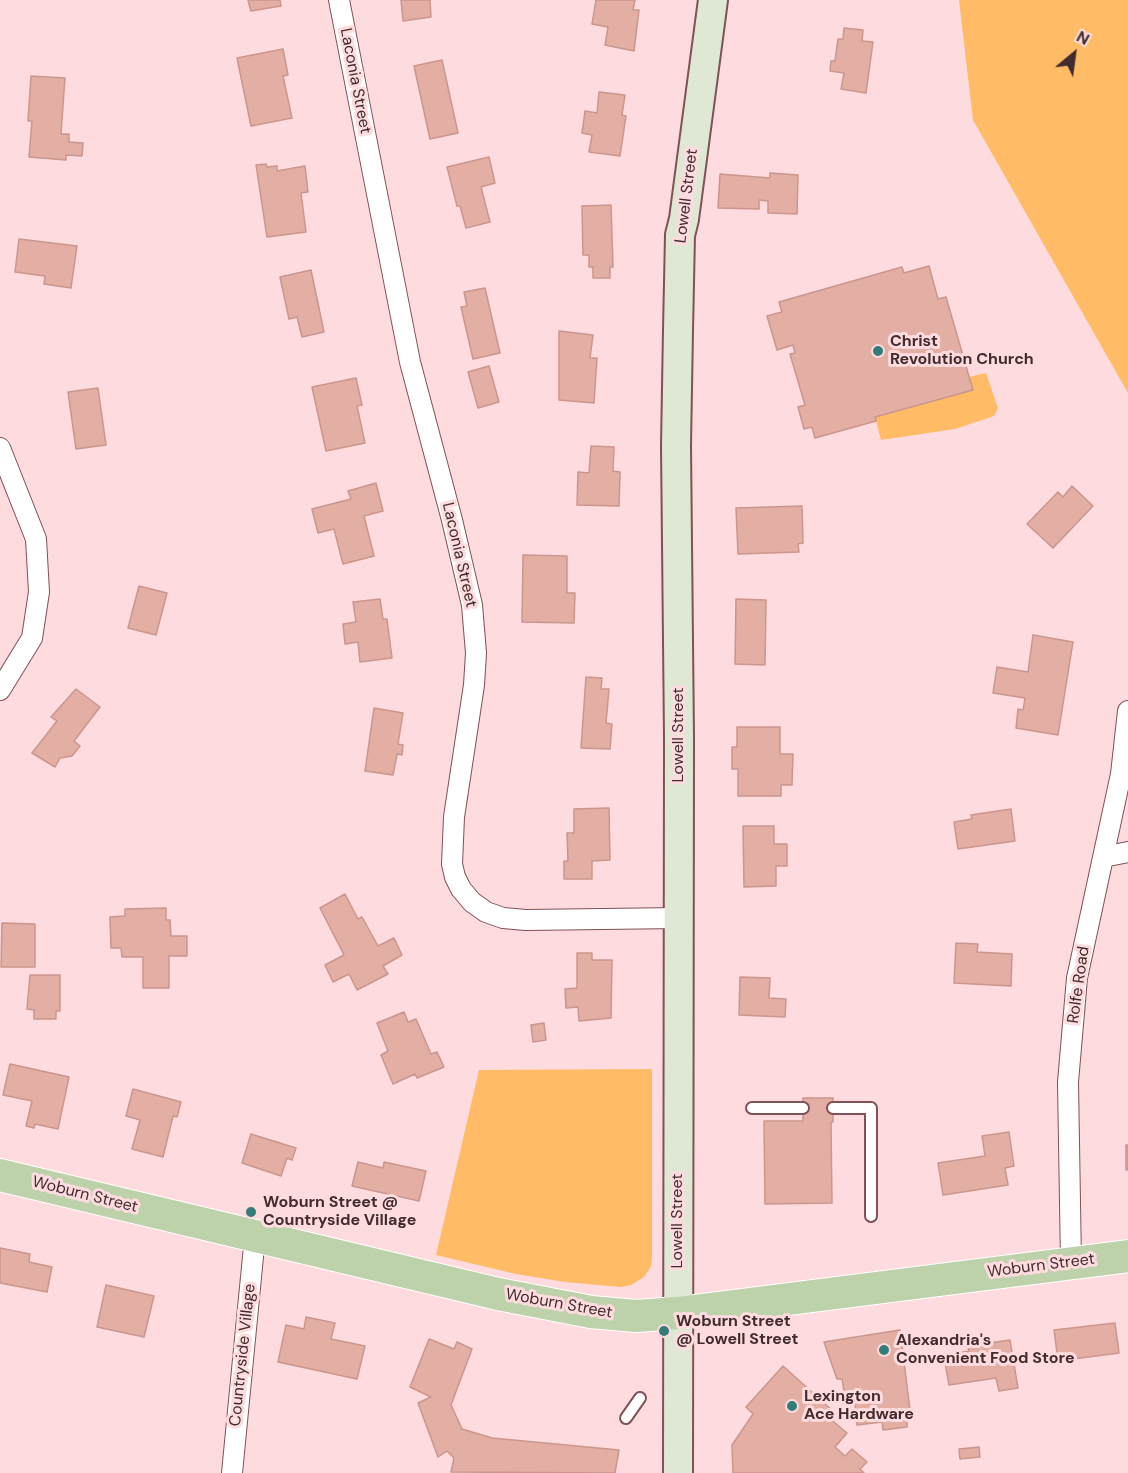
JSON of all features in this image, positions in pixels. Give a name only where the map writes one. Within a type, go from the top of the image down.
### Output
[{"type":"main road","name":"Lowell Street","points":[[678,1473],[679,918],[676,446],[680,234],[684,219],[713,0]]},
{"type":"main road","name":"Woburn Street","points":[[0,1175],[498,1294],[591,1312],[636,1317],[1128,1256]]},
{"type":"street","name":"Laconia Street","points":[[339,0],[410,362],[472,605],[476,653],[474,685],[454,817],[452,864],[454,873],[461,889],[472,902],[486,912],[503,918],[526,920],[679,918]]},
{"type":"street","points":[[0,448],[36,539],[39,592],[32,638],[0,690]]},
{"type":"street","name":"Rolfe Road","points":[[1071,1263],[1068,1082],[1077,978],[1121,774],[1128,711]]},
{"type":"street","points":[[1103,857],[1128,852]]},
{"type":"street","name":"Countryside Village","points":[[232,1473],[255,1236]]},
{"type":"lane","points":[[833,1108],[871,1107],[871,1216]]},
{"type":"lane","points":[[752,1108],[803,1108]]},
{"type":"lane","points":[[626,1418],[640,1398]]},
{"type":"shaded area","points":[[959,0],[1128,0],[1128,393],[973,120]]},
{"type":"shaded area","points":[[986,373],[998,408],[994,416],[955,429],[881,440],[875,417],[972,390],[969,377]]},
{"type":"shaded area","points":[[652,1069],[652,1256],[651,1266],[644,1277],[631,1285],[621,1287],[565,1282],[516,1274],[436,1255],[479,1070]]},
{"type":"building","points":[[248,0],[280,0],[281,6],[251,11]]},
{"type":"building","points":[[401,0],[430,0],[431,17],[403,21]]},
{"type":"building","points":[[596,0],[635,0],[633,10],[639,10],[634,51],[605,45],[608,27],[592,24]]},
{"type":"building","points":[[844,28],[863,30],[862,41],[873,42],[866,93],[841,89],[844,73],[830,71],[831,61],[835,61],[838,39],[843,39]]},
{"type":"building","points":[[283,49],[288,75],[283,76],[292,118],[251,126],[237,58]]},
{"type":"building","points":[[442,60],[458,133],[430,139],[414,66]]},
{"type":"building","points":[[31,76],[65,78],[61,134],[69,134],[69,142],[83,143],[82,156],[66,155],[66,160],[29,157],[32,121],[28,121]]},
{"type":"building","points":[[599,92],[625,95],[622,115],[626,116],[620,156],[589,152],[592,135],[582,133],[585,111],[597,113]]},
{"type":"building","points":[[489,157],[495,183],[481,187],[490,222],[466,228],[460,206],[457,206],[447,167]]},
{"type":"building","points":[[266,164],[267,167],[277,166],[277,171],[305,166],[308,192],[301,193],[306,232],[267,237],[256,165]]},
{"type":"building","points":[[770,173],[798,175],[797,214],[768,213],[768,201],[759,200],[759,209],[718,208],[720,174],[770,178]]},
{"type":"building","points":[[611,205],[613,267],[610,267],[610,278],[593,278],[593,267],[589,267],[589,255],[583,255],[582,206]]},
{"type":"building","points":[[19,239],[77,246],[71,288],[44,284],[45,276],[15,272]]},
{"type":"building","name":"Christ Revolution Church","points":[[929,266],[938,299],[946,297],[973,390],[875,417],[876,421],[815,438],[812,427],[804,429],[798,407],[805,405],[790,354],[795,353],[793,345],[777,350],[767,316],[782,312],[779,302],[902,267],[904,273]]},
{"type":"building","points":[[311,270],[324,332],[302,337],[297,317],[289,319],[280,277]]},
{"type":"building","points":[[485,288],[500,353],[473,359],[461,307],[467,306],[464,292]]},
{"type":"building","points":[[559,331],[593,335],[590,358],[597,358],[594,403],[559,400]]},
{"type":"building","points":[[489,366],[499,402],[478,408],[468,372]]},
{"type":"building","points":[[356,378],[362,405],[357,406],[365,443],[326,451],[312,387]]},
{"type":"building","points":[[98,388],[106,445],[76,449],[68,392]]},
{"type":"building","points":[[591,446],[614,447],[613,471],[620,472],[619,506],[577,505],[578,472],[589,473]]},
{"type":"building","points":[[376,483],[383,511],[364,516],[374,556],[343,564],[334,529],[318,533],[312,509],[351,499],[348,491]]},
{"type":"building","points":[[1072,486],[1093,506],[1053,548],[1027,524],[1058,492],[1063,497]]},
{"type":"building","points":[[802,506],[803,543],[798,544],[799,552],[738,554],[736,508]]},
{"type":"building","points":[[523,555],[567,556],[567,593],[575,593],[574,623],[522,622]]},
{"type":"building","points":[[139,586],[167,593],[156,635],[128,628]]},
{"type":"building","points":[[380,599],[383,619],[387,619],[392,658],[360,662],[358,642],[345,644],[343,624],[356,622],[353,602]]},
{"type":"building","points":[[736,599],[766,600],[765,665],[735,664]]},
{"type":"building","points":[[1033,635],[1073,642],[1058,735],[1016,728],[1018,709],[1023,710],[1025,698],[993,693],[997,667],[1028,672]]},
{"type":"building","points":[[586,677],[602,678],[601,689],[609,689],[606,723],[612,724],[610,749],[581,748]]},
{"type":"building","points":[[76,689],[100,707],[74,741],[80,746],[72,756],[60,758],[55,767],[32,753],[57,721],[51,717]]},
{"type":"building","points":[[374,708],[403,713],[398,744],[403,745],[402,755],[397,754],[393,775],[365,771]]},
{"type":"building","points":[[737,727],[780,727],[780,754],[793,754],[792,785],[781,785],[781,796],[738,796],[738,769],[732,769],[732,747],[737,747]]},
{"type":"building","points":[[609,808],[610,860],[592,861],[592,879],[564,879],[564,861],[568,861],[567,833],[574,833],[574,809]]},
{"type":"building","points":[[1011,809],[1015,841],[958,849],[954,822],[972,819],[971,815]]},
{"type":"building","points":[[743,826],[774,826],[774,844],[787,844],[787,866],[776,866],[776,886],[744,887]]},
{"type":"building","points":[[345,894],[358,919],[362,917],[378,946],[394,938],[402,955],[383,966],[388,974],[357,990],[349,974],[333,982],[325,965],[344,955],[320,908]]},
{"type":"building","points":[[166,908],[166,920],[170,920],[171,936],[187,936],[187,956],[169,956],[169,988],[143,988],[143,957],[122,957],[121,948],[111,948],[110,917],[125,916],[125,909]]},
{"type":"building","points":[[2,923],[35,924],[35,967],[1,967]]},
{"type":"building","points":[[956,943],[978,944],[977,952],[1012,954],[1011,986],[954,983]]},
{"type":"building","points":[[577,953],[592,953],[592,960],[612,960],[611,1018],[579,1021],[578,1007],[566,1008],[565,989],[577,988]]},
{"type":"building","points":[[30,975],[60,975],[60,1011],[56,1011],[56,1019],[34,1019],[34,1010],[27,1009]]},
{"type":"building","points":[[740,977],[770,978],[769,998],[786,999],[785,1017],[739,1015]]},
{"type":"building","points":[[404,1012],[408,1022],[416,1019],[431,1054],[437,1052],[444,1067],[417,1078],[415,1074],[393,1084],[381,1055],[388,1051],[377,1023]]},
{"type":"building","points":[[544,1023],[546,1040],[533,1042],[531,1025]]},
{"type":"building","points":[[10,1064],[69,1077],[58,1129],[35,1124],[34,1128],[26,1126],[32,1101],[3,1095]]},
{"type":"building","points":[[133,1089],[181,1102],[177,1117],[173,1116],[163,1157],[132,1149],[140,1120],[126,1116]]},
{"type":"building","points":[[803,1098],[833,1098],[832,1203],[765,1204],[764,1121],[803,1121]]},
{"type":"building","points":[[1009,1132],[1014,1166],[1005,1168],[1008,1185],[943,1195],[938,1163],[985,1156],[982,1136]]},
{"type":"building","points":[[251,1134],[296,1148],[292,1160],[287,1158],[281,1176],[242,1163]]},
{"type":"building","points":[[1126,1145],[1128,1145],[1128,1170],[1126,1170]]},
{"type":"building","points":[[358,1162],[383,1168],[384,1162],[426,1171],[419,1201],[352,1186]]},
{"type":"building","points":[[0,1248],[30,1254],[29,1262],[52,1267],[47,1292],[0,1283]]},
{"type":"building","points":[[106,1285],[154,1296],[144,1337],[97,1327]]},
{"type":"building","points":[[306,1317],[335,1323],[331,1339],[365,1346],[357,1379],[278,1362],[286,1325],[304,1329]]},
{"type":"building","points":[[1115,1323],[1119,1353],[1058,1361],[1054,1330]]},
{"type":"building","points":[[900,1330],[911,1418],[907,1418],[907,1427],[883,1430],[882,1422],[857,1425],[855,1404],[846,1405],[842,1379],[837,1379],[824,1342]]},
{"type":"building","points":[[429,1339],[454,1349],[457,1342],[472,1349],[451,1405],[462,1429],[492,1438],[619,1450],[615,1473],[451,1472],[454,1458],[447,1451],[438,1457],[418,1403],[431,1397],[410,1387]]},
{"type":"building","points":[[989,1339],[989,1343],[1010,1340],[1018,1388],[999,1391],[996,1378],[949,1385],[945,1362],[953,1360],[951,1354],[969,1351],[967,1343]]},
{"type":"building","points":[[783,1366],[833,1411],[828,1417],[847,1433],[835,1447],[845,1456],[852,1449],[867,1462],[860,1469],[864,1473],[733,1473],[732,1445],[753,1414],[746,1407]]},
{"type":"building","points":[[979,1447],[980,1457],[960,1459],[959,1449]]},
{"type":"place","name":"Christ Revolution Church","points":[[878,351]]},
{"type":"place","name":"Woburn Street @ Countryside Village","points":[[251,1212]]},
{"type":"place","name":"Woburn Street @ Lowell Street","points":[[664,1331]]},
{"type":"place","name":"Alexandria's Convenient Food Store","points":[[884,1350]]},
{"type":"place","name":"Lexington Ace Hardware","points":[[792,1406]]}]
